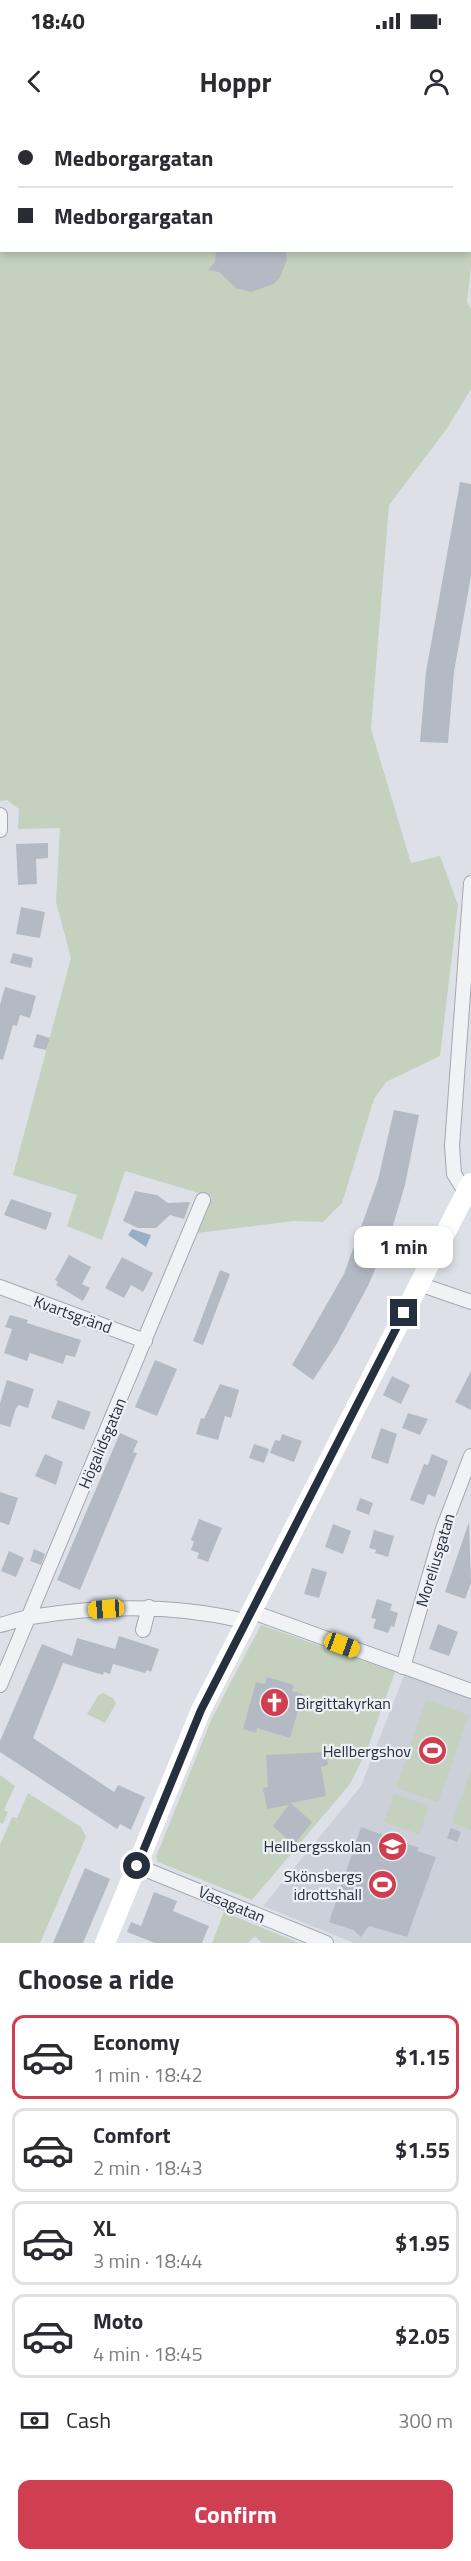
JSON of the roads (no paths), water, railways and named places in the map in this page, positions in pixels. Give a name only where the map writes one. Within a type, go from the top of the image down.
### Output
[{"type":"street","points":[[0,815],[0,830]]},
{"type":"street","points":[[105,1943],[201,1710],[469,1188],[454,1174],[452,1146],[471,883]]},
{"type":"street","name":"Högalidsgatan","points":[[0,1685],[203,1200]]},
{"type":"street","points":[[419,1284],[471,1302]]},
{"type":"street","name":"Kvartsgränd","points":[[0,1287],[145,1341]]},
{"type":"street","name":"Moreliusgatan","points":[[403,1667],[443,1529],[471,1456]]},
{"type":"street","points":[[143,1630],[149,1607]]},
{"type":"street","points":[[0,1626],[28,1617],[149,1607],[248,1616],[471,1691]]},
{"type":"street","name":"Vasagatan","points":[[137,1866],[326,1943]]},
{"type":"water","points":[[132,1229],[151,1235],[146,1247],[128,1235]]},
{"type":"place","name":"Birgittakyrkan","points":[[275,1703]]},
{"type":"place","name":"Hellbergshov","points":[[432,1751]]},
{"type":"place","name":"Hellbergsskolan","points":[[392,1846]]},
{"type":"place","name":"Skönsbergs idrottshall","points":[[383,1885]]}]
